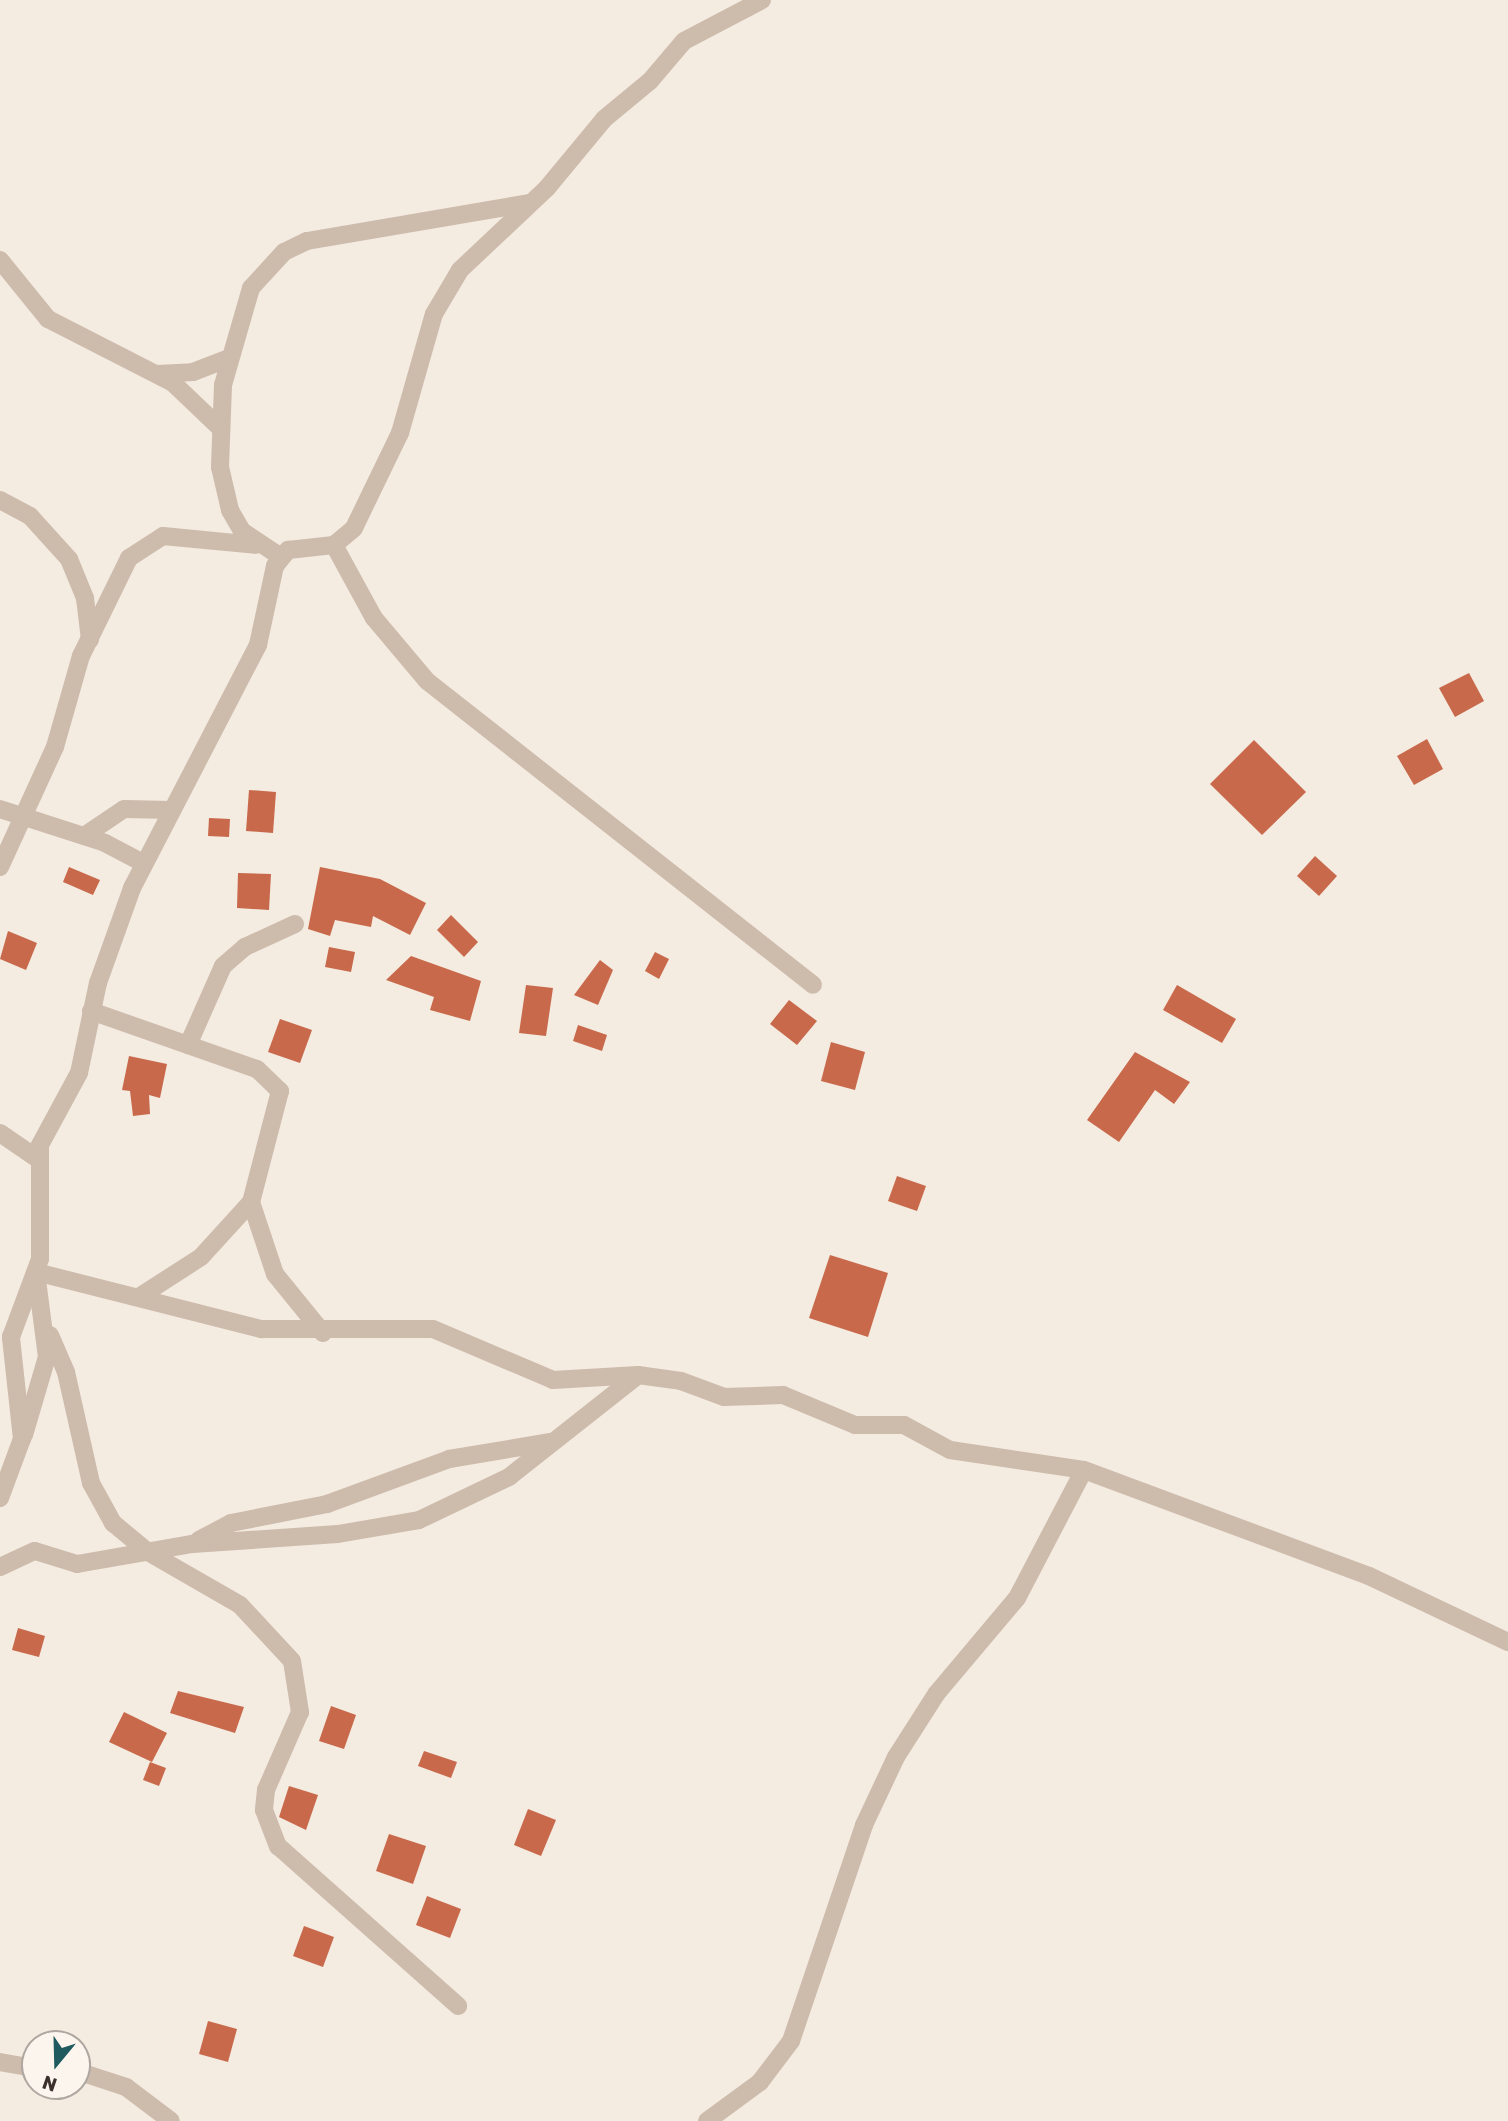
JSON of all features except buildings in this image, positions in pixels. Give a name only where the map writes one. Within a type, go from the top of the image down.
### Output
[{"type":"street","points":[[22,1439],[11,1337],[36,1272],[42,1246],[38,1159],[46,1132],[73,1090],[91,1011],[144,863],[258,645],[281,556],[297,547],[334,545],[354,528],[400,433],[446,291],[477,250],[530,203],[684,41],[762,0]]},
{"type":"street","points":[[260,546],[230,510],[218,426],[229,358],[251,288],[284,252],[331,235],[530,203]]},
{"type":"street","points":[[0,260],[48,319],[70,336],[153,374],[190,395],[218,426]]},
{"type":"street","points":[[153,374],[192,372],[229,358]]},
{"type":"street","points":[[0,500],[30,516],[69,559],[85,598],[90,640]]},
{"type":"street","points":[[0,867],[55,747],[90,640],[129,558],[150,539],[187,535],[260,546],[281,556]]},
{"type":"street","points":[[334,545],[374,618],[428,681],[813,985]]},
{"type":"street","points":[[0,809],[84,836],[144,863]]},
{"type":"street","points":[[84,836],[124,809],[172,810]]},
{"type":"street","points":[[188,1045],[223,966],[244,947],[295,924]]},
{"type":"street","points":[[91,1011],[267,1074],[280,1091],[251,1202],[201,1256],[139,1297]]},
{"type":"street","points":[[0,1133],[38,1159]]},
{"type":"street","points":[[251,1202],[275,1274],[323,1333]]},
{"type":"street","points":[[36,1272],[239,1325],[323,1333],[413,1326],[467,1339],[537,1377],[638,1375],[681,1381],[724,1397],[783,1395],[855,1425],[904,1425],[950,1450],[1084,1470],[1369,1576],[1508,1642]]},
{"type":"street","points":[[36,1272],[48,1328],[66,1372],[91,1483],[113,1523],[148,1552],[240,1605],[292,1661],[300,1712],[266,1790],[264,1810],[278,1846],[458,2006]]},
{"type":"street","points":[[0,1498],[43,1386],[48,1328]]},
{"type":"street","points":[[0,1567],[35,1551],[77,1564],[192,1544],[338,1534],[419,1520],[489,1490],[638,1375]]},
{"type":"street","points":[[192,1544],[231,1523],[327,1504],[449,1459],[551,1442]]},
{"type":"street","points":[[707,2121],[760,2082],[790,2041],[890,1768],[937,1693],[1017,1598],[1084,1470]]},
{"type":"street","points":[[0,2062],[21,2066]]},
{"type":"street","points":[[91,2075],[127,2087],[165,2118]]}]
